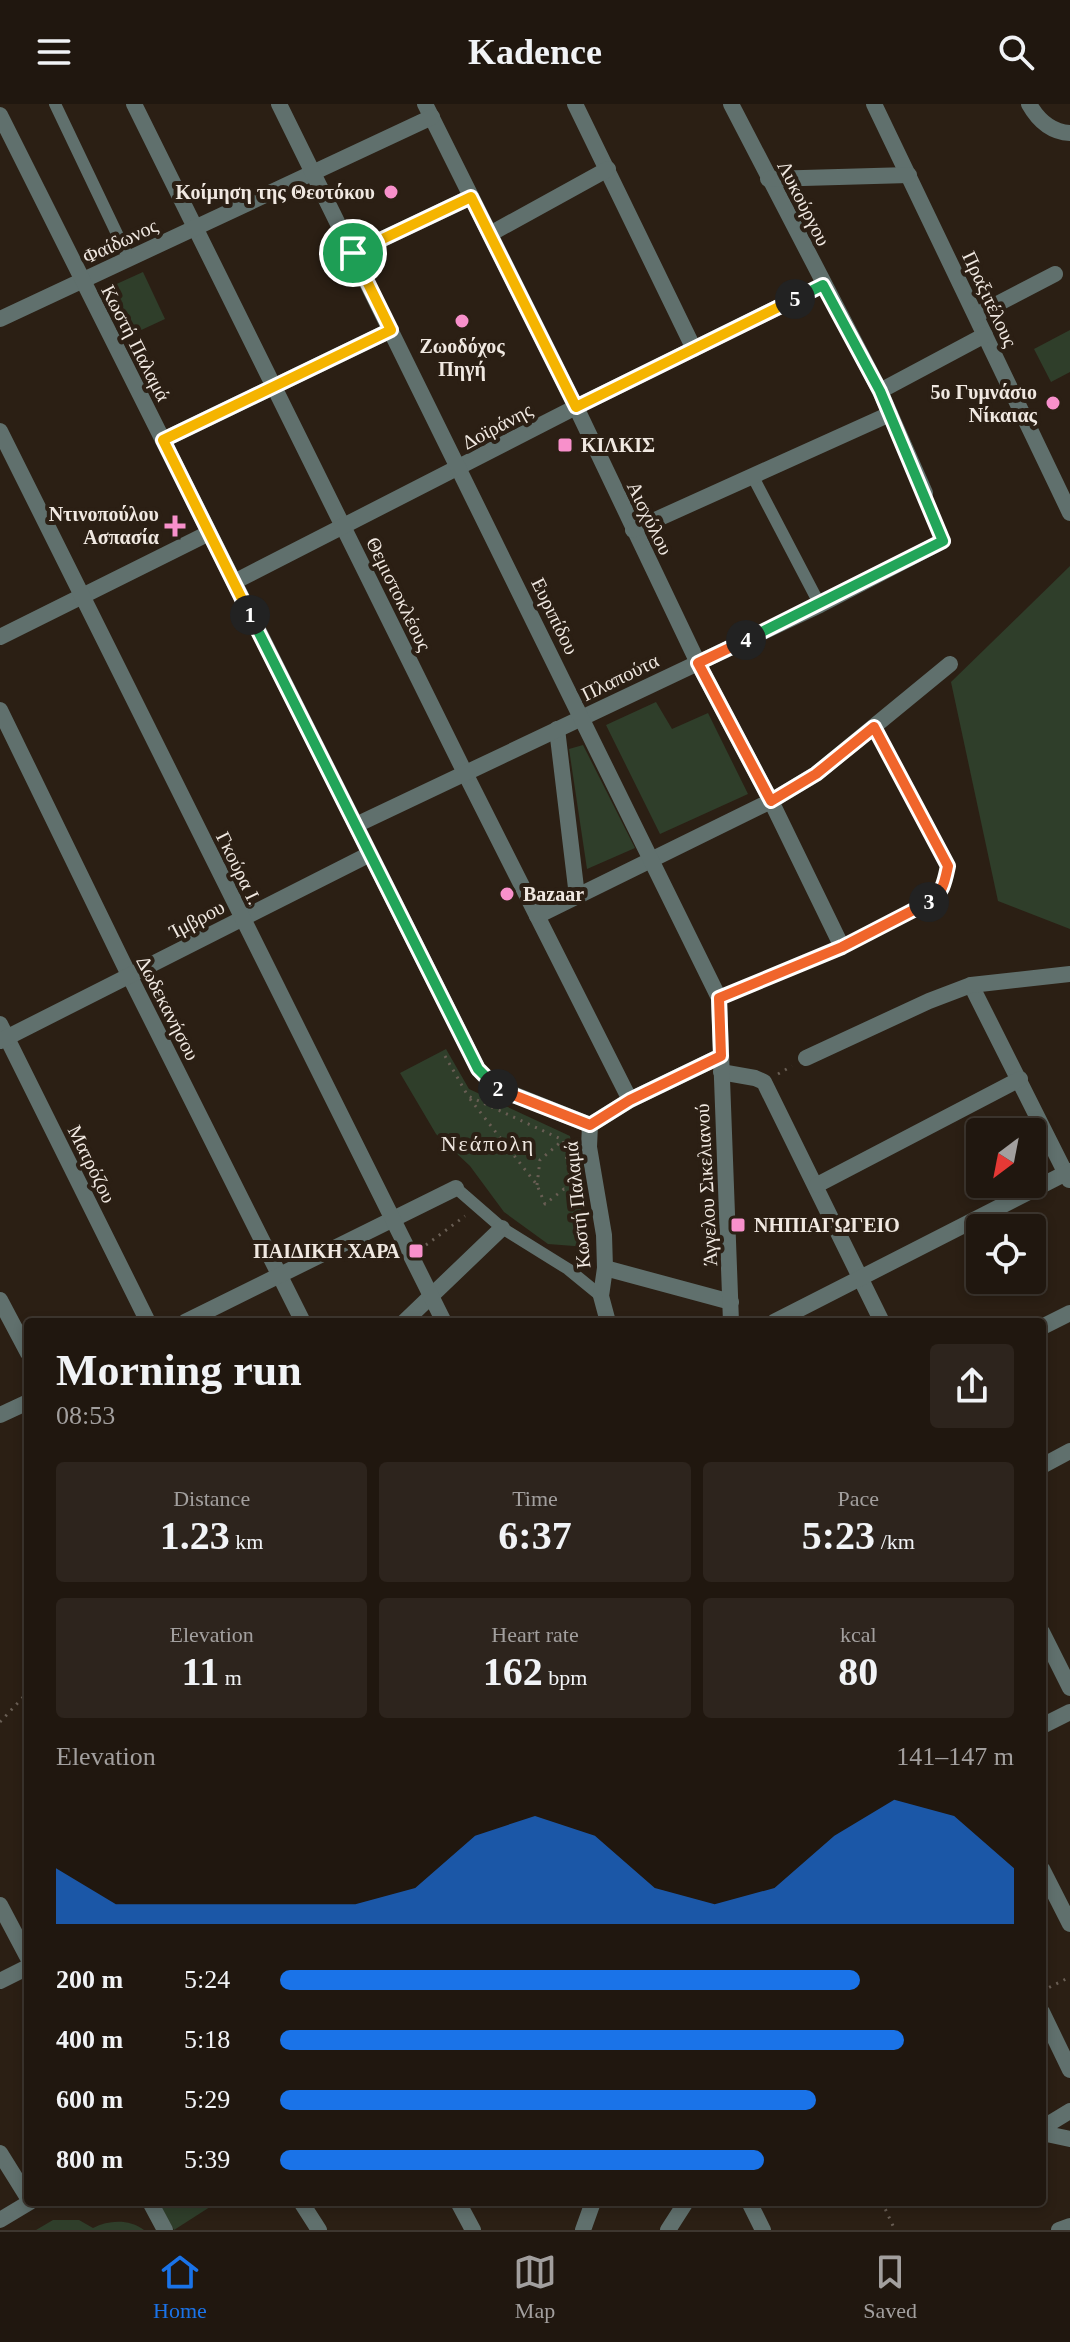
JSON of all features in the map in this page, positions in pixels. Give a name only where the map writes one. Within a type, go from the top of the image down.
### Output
[{"type":"street","points":[[55,104],[129,259]]},
{"type":"street","name":"Θεμιστοκλέους","points":[[134,104],[630,1100]]},
{"type":"street","name":"Ευριπίδου","points":[[279,104],[719,998]]},
{"type":"street","points":[[575,104],[694,349]]},
{"type":"street","name":"Λυκούργου","points":[[731,104],[880,391],[925,493]]},
{"type":"street","name":"Πραξιτέλους","points":[[874,104],[1070,513]]},
{"type":"street","points":[[1029,104],[1044,123],[1054,130],[1070,133]]},
{"type":"street","name":"Φαίδωνος","points":[[0,319],[313,173],[428,111]]},
{"type":"street","name":"Αισχύλου","points":[[428,111],[576,407],[698,663],[771,801],[842,947]]},
{"type":"street","name":"Κωστή Παλαμά","points":[[0,115],[478,1069],[495,1087],[590,1125],[589,1147],[604,1235],[605,1268],[601,1296],[607,1318]]},
{"type":"street","points":[[490,234],[608,169]]},
{"type":"street","points":[[768,179],[909,175]]},
{"type":"street","points":[[353,253],[471,197]]},
{"type":"street","points":[[976,315],[1055,274]]},
{"type":"street","name":"Δοϊράνης","points":[[234,582],[823,285]]},
{"type":"street","points":[[163,440],[391,330]]},
{"type":"street","points":[[880,391],[985,335]]},
{"type":"street","points":[[633,530],[890,414]]},
{"type":"street","name":"Γκούρα Ι.","points":[[0,431],[442,1318]]},
{"type":"street","points":[[753,477],[820,605]]},
{"type":"street","points":[[0,637],[209,533]]},
{"type":"street","name":"Πλαπούτα","points":[[356,825],[820,605],[943,541]]},
{"type":"street","points":[[537,916],[771,801],[816,774],[950,664]]},
{"type":"street","name":"Δωδεκανήσου","points":[[0,710],[301,1318]]},
{"type":"street","points":[[719,998],[842,947],[935,898],[945,884],[948,866],[874,727]]},
{"type":"street","points":[[557,729],[577,896]]},
{"type":"street","name":"Ίμβρου","points":[[2,1034],[130,977],[370,854]]},
{"type":"street","points":[[806,1058],[971,985],[1070,974]]},
{"type":"street","points":[[782,1318],[1069,1175],[971,985]]},
{"type":"street","name":"Άγγελου Σικελιανού","points":[[719,998],[731,1318]]},
{"type":"street","name":"Ματρόζου","points":[[2,1034],[146,1318]]},
{"type":"street","points":[[590,1125],[630,1100],[721,1064],[764,1082],[880,1318]]},
{"type":"street","points":[[817,1185],[1020,1079]]},
{"type":"street","points":[[193,1318],[456,1188],[502,1228],[568,1269],[601,1296]]},
{"type":"street","points":[[408,1318],[502,1228]]},
{"type":"street","points":[[605,1268],[731,1302]]},
{"type":"street","points":[[0,1300],[24,1345]]},
{"type":"street","points":[[1046,1325],[1070,1313]]},
{"type":"street","points":[[0,1415],[24,1404]]},
{"type":"street","points":[[1046,1465],[1068,1457]]},
{"type":"street","points":[[1046,1640],[1070,1688]]},
{"type":"street","points":[[1046,1724],[1070,1712]]},
{"type":"street","points":[[1046,1877],[1070,1924]]},
{"type":"street","points":[[0,1905],[24,1950]]},
{"type":"street","points":[[0,1981],[24,1969]]},
{"type":"street","points":[[1046,2020],[1070,2070]]},
{"type":"street","points":[[1046,2128],[1070,2111]]},
{"type":"street","points":[[1046,2132],[1070,2139]]},
{"type":"street","points":[[0,2153],[24,2192]]},
{"type":"street","points":[[0,2220],[24,2203]]},
{"type":"street","points":[[153,2206],[165,2230]]},
{"type":"street","points":[[304,2206],[319,2230]]},
{"type":"street","points":[[460,2206],[473,2230]]},
{"type":"street","points":[[583,2230],[592,2206]]},
{"type":"street","points":[[668,2230],[683,2206]]},
{"type":"street","points":[[751,2206],[763,2230]]},
{"type":"street","points":[[1059,2230],[1070,2226]]},
{"type":"path","points":[[925,493],[943,541]]},
{"type":"path","points":[[445,1056],[468,1096],[537,1185],[545,1204],[564,1189],[574,1192]]},
{"type":"path","points":[[764,1082],[806,1058]]},
{"type":"path","points":[[468,1096],[563,1140]]},
{"type":"path","points":[[537,1185],[540,1160],[563,1140]]},
{"type":"path","points":[[563,1140],[584,1242]]},
{"type":"path","points":[[423,1247],[473,1210]]},
{"type":"path","points":[[0,1722],[24,1696]]},
{"type":"path","points":[[1046,1989],[1070,1977]]},
{"type":"path","points":[[884,2206],[895,2230]]},
{"type":"green space","points":[[143,272],[165,319],[124,338],[101,291]]},
{"type":"green space","points":[[1070,330],[1070,372],[1051,382],[1034,349]]},
{"type":"green space","points":[[1070,566],[1070,929],[998,901],[951,682]]},
{"type":"green space","points":[[656,702],[672,729],[708,713],[748,794],[660,834],[606,725]]},
{"type":"green space","points":[[583,745],[635,848],[587,869],[569,749]]},
{"type":"green space","points":[[446,1049],[469,1089],[570,1136],[587,1247],[548,1244],[504,1212],[470,1166],[436,1134],[400,1073]]},
{"type":"green space","points":[[160,2206],[211,2206],[174,2230]]},
{"type":"green space","points":[[53,2220],[79,2220],[93,2228],[106,2223],[125,2222],[144,2230],[36,2230]]},
{"type":"place","name":"Κοίμηση της Θεοτόκου","points":[[391,192]]},
{"type":"place","name":"Ζωοδόχος Πηγή","points":[[462,321]]},
{"type":"place","name":"5o Γυμνάσιο Νίκαιας","points":[[1053,403]]},
{"type":"place","name":"ΚΙΛΚΙΣ","points":[[565,445]]},
{"type":"place","name":"Ντινοπούλου Ασπασία","points":[[175,526]]},
{"type":"place","name":"Bazaar","points":[[507,894]]},
{"type":"place","name":"ΝΗΠΙΑΓΩΓΕΙΟ","points":[[738,1225]]},
{"type":"place","name":"ΠΑΙΔΙΚΗ ΧΑΡΑ","points":[[416,1251]]},
{"type":"district","name":"Νεάπολη","points":[[488,1143]]},
{"type":"route","points":[[471,197],[576,407],[823,285],[880,391],[943,541],[820,605],[698,663],[771,801],[816,774],[874,727],[948,866],[945,884],[935,898],[842,947],[719,998],[721,1056],[630,1100],[590,1125],[506,1093],[495,1087],[478,1069],[163,440],[391,330],[353,253],[471,197]]}]
